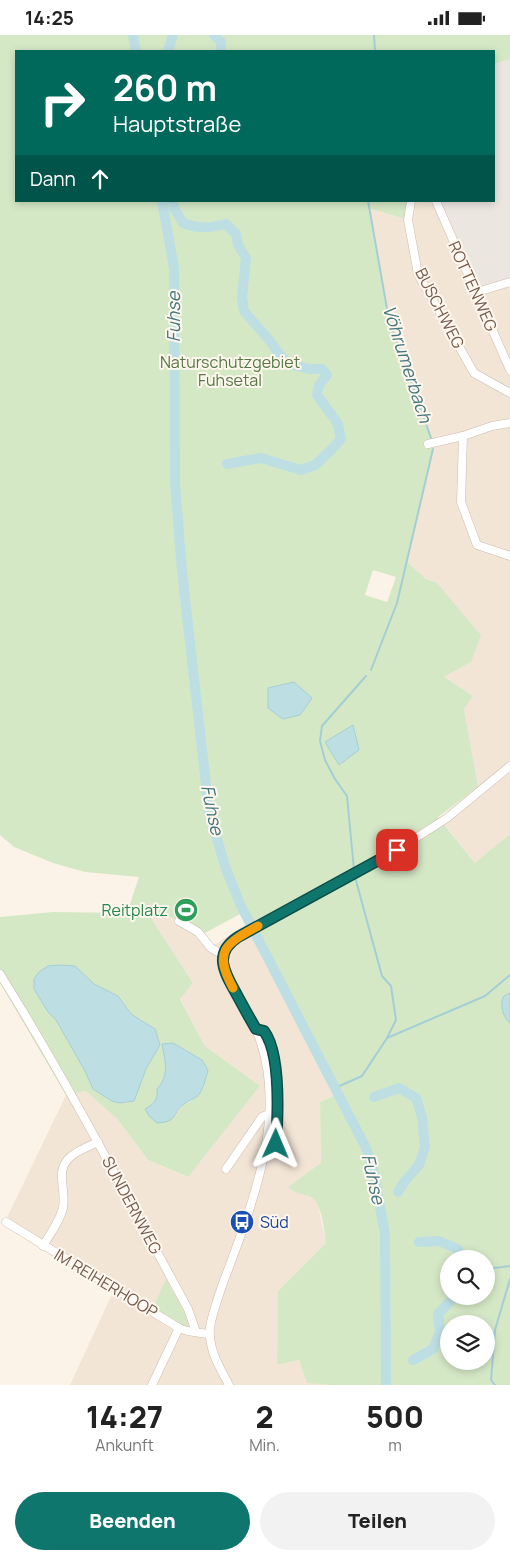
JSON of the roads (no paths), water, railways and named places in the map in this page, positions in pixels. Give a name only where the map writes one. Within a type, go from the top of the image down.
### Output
[{"type":"street","name":"BUSCHWEG","points":[[411,202],[408,220],[418,274],[474,373],[510,393]]},
{"type":"street","name":"ROTTENWEG","points":[[436,202],[508,357],[510,370]]},
{"type":"street","points":[[477,292],[510,282]]},
{"type":"street","points":[[428,444],[463,436],[492,426],[510,423]]},
{"type":"street","points":[[463,436],[461,502],[478,545],[510,556]]},
{"type":"street","points":[[229,1385],[213,1354],[209,1335],[214,1311],[251,1206],[264,1154],[269,1114],[269,1093],[266,1061],[256,1029],[225,972],[223,955],[230,943],[246,933],[363,870],[447,818],[510,766]]},
{"type":"street","points":[[179,921],[198,932],[211,948],[223,955]]},
{"type":"street","name":"SUNDERNWEG","points":[[0,974],[98,1141],[188,1309],[196,1332]]},
{"type":"street","points":[[256,1029],[264,1031],[271,1046],[275,1064],[277,1095],[276,1144],[270,1153],[264,1154]]},
{"type":"street","points":[[226,1169],[262,1117],[269,1114]]},
{"type":"street","points":[[44,1245],[62,1212],[64,1199],[62,1174],[64,1164],[70,1156],[98,1141]]},
{"type":"street","name":"IM REIHERHOOP","points":[[6,1222],[179,1328],[188,1332],[209,1335]]},
{"type":"street","points":[[152,1385],[179,1328]]},
{"type":"water","points":[[294,682],[312,698],[300,715],[283,719],[268,708],[268,688]]},
{"type":"water","points":[[353,725],[359,750],[339,765],[325,742]]},
{"type":"water","points":[[48,966],[75,966],[94,984],[118,996],[131,1014],[155,1029],[160,1045],[146,1069],[134,1101],[120,1103],[112,1101],[93,1089],[56,1020],[48,1012],[34,989],[34,979],[39,972]]},
{"type":"water","points":[[510,993],[510,1023],[504,1014],[502,1002],[504,996]]},
{"type":"water","points":[[173,1043],[202,1060],[208,1070],[199,1095],[180,1107],[169,1121],[157,1123],[149,1116],[145,1109],[155,1101],[157,1089],[164,1078],[166,1068],[162,1044]]},
{"type":"waterway","name":"Fuhse","points":[[133,35],[136,50]]},
{"type":"waterway","points":[[168,50],[173,35]]},
{"type":"waterway","points":[[214,35],[221,42],[221,50]]},
{"type":"waterway","name":"Vöhrumerbach","points":[[374,35],[375,50]]},
{"type":"waterway","name":"Fuhse","points":[[162,202],[174,268],[175,484],[182,571],[209,812],[226,869],[240,904],[366,1148],[373,1169],[385,1234],[386,1385]]},
{"type":"waterway","points":[[173,202],[174,208],[183,223],[204,227],[226,224],[236,234],[238,245],[246,258],[242,297],[244,311],[289,364],[309,369],[322,369],[327,375],[319,385],[317,395],[338,424],[341,439],[315,465],[301,470],[261,458],[227,464]]},
{"type":"waterway","name":"Vöhrumerbach","points":[[368,202],[389,320],[431,438]]},
{"type":"waterway","name":"Vöhrumerbach","points":[[371,670],[397,603],[433,449]]},
{"type":"waterway","name":"Vöhrumerbach","points":[[354,870],[347,796],[325,760],[320,741],[322,726],[366,676]]},
{"type":"waterway","name":"Vöhrumerbach","points":[[335,1088],[362,1076],[387,1038],[396,1020],[391,986],[382,976],[355,877]]},
{"type":"waterway","points":[[387,1038],[485,996],[510,975]]},
{"type":"waterway","points":[[374,1097],[399,1088],[416,1098],[422,1117],[425,1147],[419,1165],[398,1192]]},
{"type":"waterway","points":[[419,1242],[439,1241],[458,1250]]},
{"type":"waterway","points":[[495,1268],[510,1266]]},
{"type":"waterway","points":[[495,1385],[491,1380],[495,1330],[510,1279]]},
{"type":"waterway","points":[[413,1360],[433,1349],[440,1332],[438,1314],[446,1305]]},
{"type":"place","name":"Reitplatz","points":[[186,910]]},
{"type":"place","name":"Süd","points":[[242,1222]]},
{"type":"park label","name":"Naturschutzgebiet Fuhsetal","points":[[230,371]]}]
